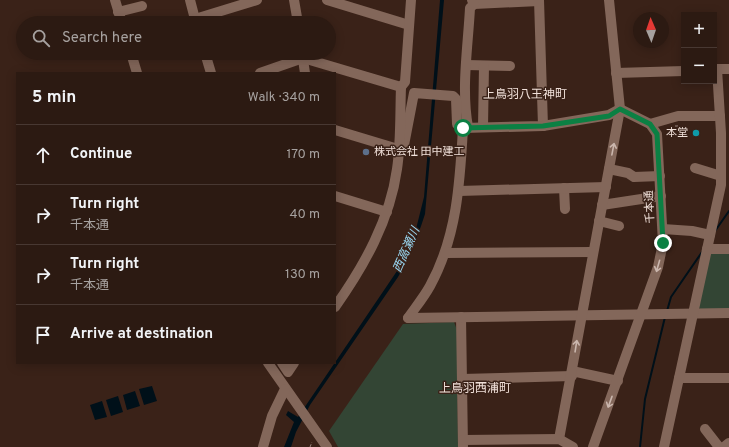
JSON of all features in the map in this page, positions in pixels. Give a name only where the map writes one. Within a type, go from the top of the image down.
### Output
[{"type":"street","points":[[115,0],[119,16]]},
{"type":"street","points":[[190,0],[195,16]]},
{"type":"street","points":[[211,16],[257,0]]},
{"type":"street","points":[[294,0],[297,16]]},
{"type":"street","points":[[327,0],[409,24]]},
{"type":"street","points":[[336,306],[360,270],[388,212],[397,169],[401,87],[405,82],[411,0]]},
{"type":"street","points":[[559,439],[620,109],[609,0]]},
{"type":"street","points":[[543,126],[539,1],[473,2],[470,8],[466,65],[465,127],[459,191],[454,224],[445,253],[430,286],[408,318],[729,313]]},
{"type":"street","points":[[118,12],[142,6]]},
{"type":"street","points":[[133,60],[137,72]]},
{"type":"street","points":[[207,60],[211,72]]},
{"type":"street","points":[[262,72],[291,60]]},
{"type":"street","points":[[304,60],[305,72]]},
{"type":"street","points":[[318,60],[401,87]]},
{"type":"street","points":[[466,65],[510,66]]},
{"type":"street","points":[[483,127],[484,66]]},
{"type":"street","points":[[717,69],[729,69]]},
{"type":"street","points":[[616,73],[681,71]]},
{"type":"street","points":[[664,447],[723,182],[725,133],[720,116],[717,84]]},
{"type":"street","points":[[398,149],[404,145],[414,93],[453,96],[456,99],[457,124],[465,127],[543,126],[609,116],[620,109]]},
{"type":"street","points":[[620,109],[650,124],[678,116],[720,116]]},
{"type":"street","name":"千本通","points":[[593,447],[658,267],[663,243],[657,134],[650,124]]},
{"type":"street","points":[[336,130],[398,149]]},
{"type":"street","points":[[695,168],[723,182]]},
{"type":"street","points":[[609,169],[628,173],[634,176],[660,176]]},
{"type":"street","points":[[459,191],[606,187]]},
{"type":"street","points":[[564,188],[565,209]]},
{"type":"street","points":[[336,196],[388,212]]},
{"type":"street","points":[[602,205],[661,196]]},
{"type":"street","points":[[599,222],[619,226]]},
{"type":"street","points":[[663,229],[692,231],[710,235]]},
{"type":"street","points":[[707,249],[729,249]]},
{"type":"street","points":[[445,253],[593,252]]},
{"type":"street","points":[[461,317],[463,443],[559,439],[573,447]]},
{"type":"street","points":[[269,364],[315,435],[327,447]]},
{"type":"street","points":[[283,364],[288,372],[293,364]]},
{"type":"street","points":[[462,379],[572,374],[618,381]]},
{"type":"street","points":[[679,378],[729,378]]},
{"type":"street","points":[[263,447],[272,416],[288,392]]},
{"type":"street","points":[[705,429],[719,447]]},
{"type":"street","points":[[724,447],[729,444]]},
{"type":"path","points":[[673,126],[678,126],[682,131]]},
{"type":"path","points":[[310,447],[315,435]]},
{"type":"green space","points":[[710,253],[729,253],[729,309],[701,310],[697,305]]},
{"type":"green space","points":[[454,322],[457,330],[458,447],[338,447],[329,431],[403,324]]},
{"type":"water","name":"西高瀬川","points":[[440,0],[444,0],[425,214],[420,230],[398,277],[310,405],[296,432],[291,447],[284,447],[294,422],[286,415],[288,411],[298,417],[334,364],[336,364],[336,361],[397,271],[415,233],[424,197]]},
{"type":"water","points":[[152,386],[157,401],[144,405],[139,389]]},
{"type":"water","points":[[135,391],[140,406],[127,410],[123,395]]},
{"type":"water","points":[[118,396],[123,412],[111,416],[106,400]]},
{"type":"water","points":[[102,401],[107,417],[95,420],[90,405]]},
{"type":"waterway","points":[[715,231],[729,211]]},
{"type":"waterway","points":[[667,311],[671,297],[702,252]]},
{"type":"waterway","points":[[640,447],[645,399],[665,317]]},
{"type":"place","name":"本堂","points":[[696,133]]},
{"type":"place","name":"株式会社 田中建工","points":[[366,152]]},
{"type":"district","name":"上鳥羽八王神町","points":[[525,95]]},
{"type":"district","name":"上鳥羽西浦町","points":[[475,389]]},
{"type":"route","points":[[463,128],[543,126],[609,116],[620,109],[650,124],[657,134],[663,243]]}]
